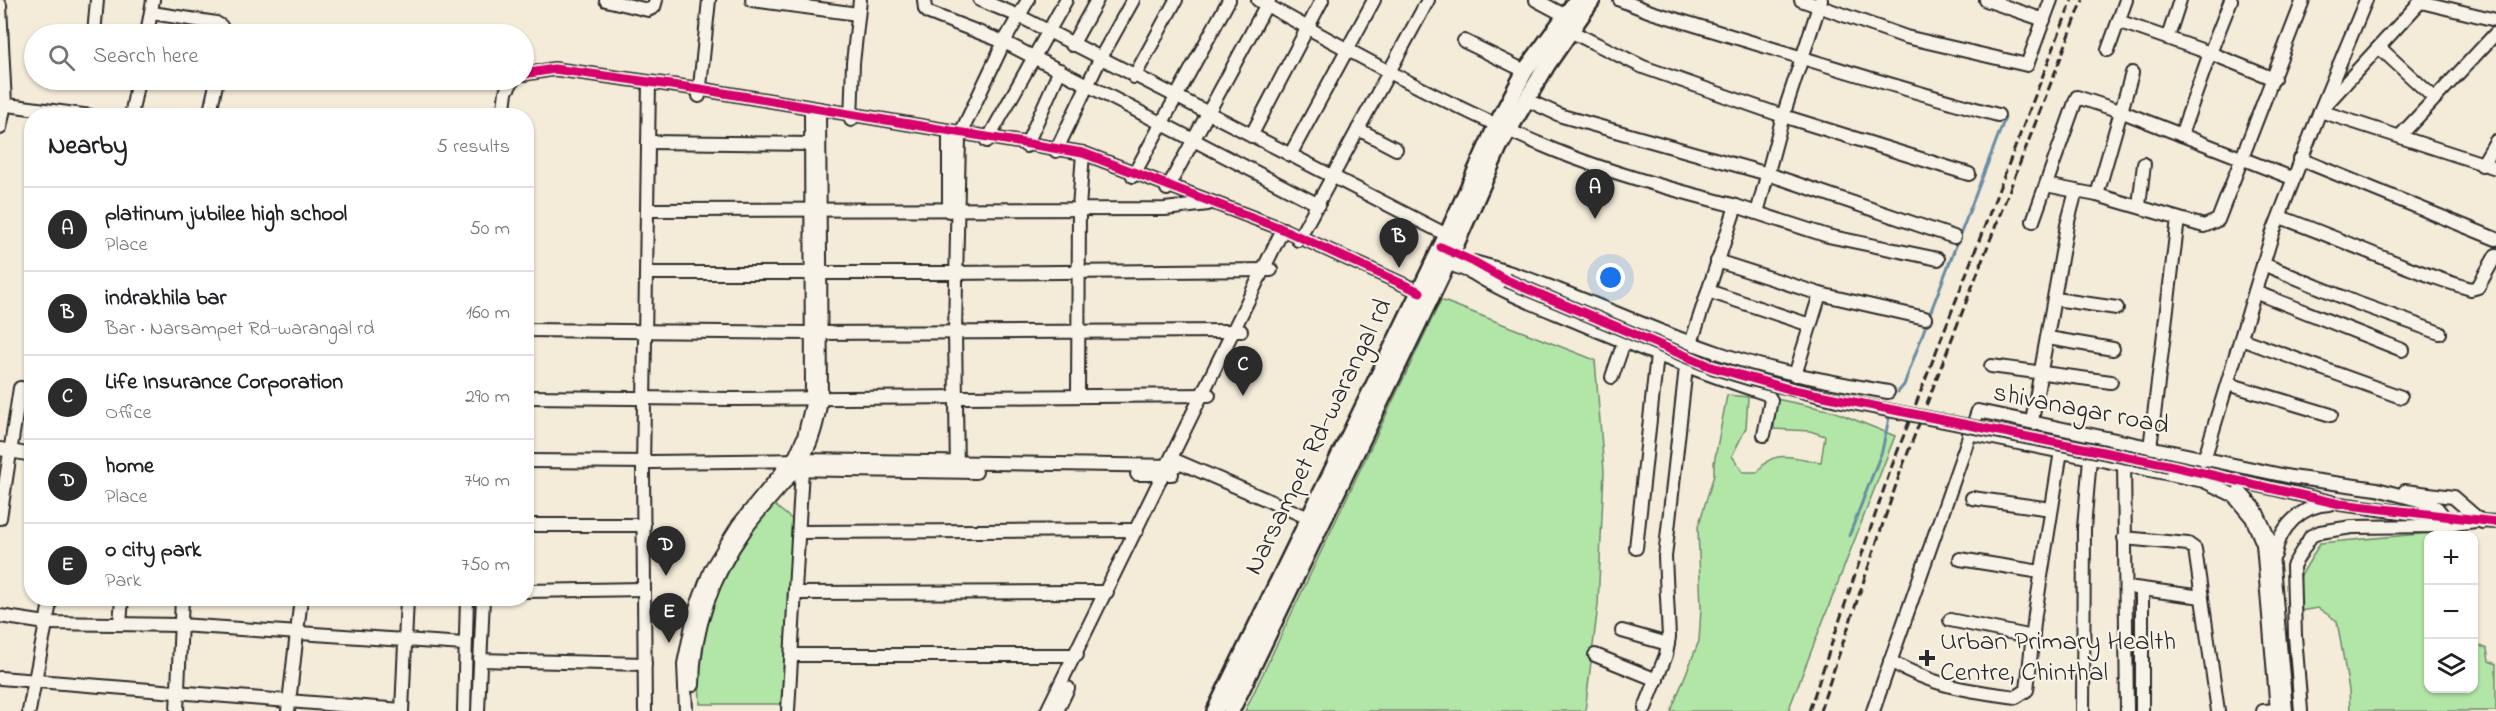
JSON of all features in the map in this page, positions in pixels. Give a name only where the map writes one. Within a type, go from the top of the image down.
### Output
[{"type":"main road","name":"Narsampet Rd-warangal rd","points":[[1503,127],[1527,100],[1568,23],[1577,0]]},
{"type":"main road","name":"Narsampet Rd-warangal rd","points":[[1232,711],[1323,524],[1503,127],[1525,71],[1592,0]]},
{"type":"main road","name":"Narsampet Rd-warangal rd","points":[[1215,711],[1418,293],[1445,251]]},
{"type":"street","points":[[95,24],[97,0]]},
{"type":"street","points":[[606,0],[648,10],[654,7],[656,0]]},
{"type":"street","points":[[700,92],[708,0]]},
{"type":"street","points":[[752,0],[818,4],[858,14]]},
{"type":"street","points":[[851,118],[860,0]]},
{"type":"street","points":[[924,0],[925,9],[930,13],[1004,42],[1193,142],[1319,205]]},
{"type":"street","points":[[980,0],[1019,16],[1290,155],[1332,178],[1473,267],[1712,367],[1751,379],[1837,399],[2168,465],[2340,504],[2496,522]]},
{"type":"street","points":[[953,467],[951,334],[954,134],[1028,0]]},
{"type":"street","points":[[988,139],[1066,0]]},
{"type":"street","points":[[1072,45],[1097,0]]},
{"type":"street","points":[[1057,149],[1100,59],[1133,0]]},
{"type":"street","points":[[1134,77],[1176,0]]},
{"type":"street","points":[[1135,174],[1159,124],[1176,98],[1229,0]]},
{"type":"street","points":[[1251,136],[1322,0]]},
{"type":"street","points":[[1290,155],[1374,0]]},
{"type":"street","points":[[1057,711],[1171,466],[1267,270],[1290,234],[1319,205],[1428,0]]},
{"type":"street","points":[[1536,0],[1568,23],[1643,67],[1783,116],[1969,174]]},
{"type":"street","points":[[1620,0],[1845,69],[1886,85],[1998,116]]},
{"type":"street","points":[[1801,0],[1820,3],[1906,37],[2027,65],[2051,0]]},
{"type":"street","points":[[1986,0],[2044,20]]},
{"type":"street","points":[[2108,50],[2126,0]]},
{"type":"street","points":[[2168,38],[2180,0]]},
{"type":"street","points":[[2181,135],[2231,0]]},
{"type":"street","points":[[2046,185],[2139,205],[2204,226],[2218,220],[2303,0]]},
{"type":"street","points":[[2204,460],[2263,264],[2292,178],[2366,0]]},
{"type":"street","points":[[2320,111],[2421,1],[2496,20]]},
{"type":"street","points":[[1169,188],[1265,2],[1347,50],[1503,127],[1596,165],[1828,236],[1938,259]]},
{"type":"street","points":[[1757,213],[1783,116],[1820,3]]},
{"type":"street","points":[[0,5],[2,104],[0,128]]},
{"type":"street","points":[[149,24],[153,6],[218,24]]},
{"type":"street","points":[[2118,21],[2210,53],[2274,79]]},
{"type":"street","points":[[2400,136],[2496,33]]},
{"type":"street","points":[[1464,41],[1525,71]]},
{"type":"street","points":[[2380,48],[2434,99]]},
{"type":"street","points":[[1026,144],[1060,70]]},
{"type":"street","points":[[534,73],[700,92],[851,118],[1057,149],[1082,155],[1135,174],[1290,234]]},
{"type":"street","points":[[2097,195],[2132,73]]},
{"type":"street","points":[[645,711],[643,592],[649,400],[652,87]]},
{"type":"street","points":[[133,108],[136,90]]},
{"type":"street","points":[[211,108],[215,90]]},
{"type":"street","points":[[504,108],[507,90]]},
{"type":"street","points":[[2033,221],[2078,98],[2120,111],[2292,178]]},
{"type":"street","points":[[1527,100],[1562,116],[1768,174],[1954,237]]},
{"type":"street","points":[[2,104],[32,108]]},
{"type":"street","points":[[2320,111],[2496,168]]},
{"type":"street","points":[[815,112],[810,140],[815,204]]},
{"type":"street","points":[[788,711],[799,532],[796,465],[816,400],[815,112]]},
{"type":"street","points":[[1358,129],[1396,149]]},
{"type":"street","points":[[651,138],[810,140]]},
{"type":"street","points":[[2482,165],[2496,141]]},
{"type":"street","points":[[1078,394],[1079,208],[1082,155]]},
{"type":"street","points":[[2300,159],[2496,239]]},
{"type":"street","points":[[2139,205],[2144,164]]},
{"type":"street","points":[[1169,188],[1290,234],[1418,293]]},
{"type":"street","points":[[2032,421],[2076,191]]},
{"type":"street","points":[[650,209],[815,204],[1165,209],[1208,204]]},
{"type":"street","points":[[1645,708],[1657,680],[1668,644],[1669,620],[1665,557],[1686,367],[1691,343],[1736,206]]},
{"type":"street","points":[[2280,217],[2344,240],[2420,272],[2472,289],[2478,287],[2496,255]]},
{"type":"street","points":[[2150,448],[2178,219]]},
{"type":"street","points":[[1717,261],[1820,294],[1924,318]]},
{"type":"street","points":[[2263,264],[2357,303],[2440,333]]},
{"type":"street","points":[[1473,267],[1502,290],[1686,367],[1770,397],[1764,435]]},
{"type":"street","points":[[1473,267],[1513,273],[1691,343],[1794,375],[1888,392]]},
{"type":"street","points":[[650,271],[1267,270]]},
{"type":"street","points":[[1708,291],[1810,325]]},
{"type":"street","points":[[2255,292],[2402,350]]},
{"type":"street","points":[[1794,375],[1820,294]]},
{"type":"street","points":[[2055,299],[2117,308]]},
{"type":"street","points":[[534,330],[649,334]]},
{"type":"street","points":[[534,336],[1236,331]]},
{"type":"street","points":[[2048,338],[2113,349]]},
{"type":"street","points":[[2241,339],[2401,397]]},
{"type":"street","points":[[1612,377],[1624,342]]},
{"type":"street","points":[[1636,548],[1657,355]]},
{"type":"street","points":[[1991,366],[2111,382]]},
{"type":"street","points":[[2228,384],[2331,415]]},
{"type":"street","points":[[0,518],[5,450],[20,388],[24,389]]},
{"type":"street","points":[[534,397],[649,400],[953,400],[1078,394],[1205,395]]},
{"type":"street","points":[[534,403],[649,400]]},
{"type":"street","name":"shivanagar road","points":[[1873,711],[1978,411],[2204,460],[2291,477],[2377,489],[2426,502],[2437,508],[2444,517]]},
{"type":"street","points":[[1969,433],[2204,481],[2233,495],[2252,518],[2263,544],[2277,711],[2263,711]]},
{"type":"street","points":[[5,450],[24,454]]},
{"type":"street","points":[[1890,661],[1919,677],[1939,684],[2016,697],[2028,690],[2033,637],[2061,451]]},
{"type":"street","points":[[2083,711],[2084,528],[2090,458]]},
{"type":"street","points":[[534,460],[647,465]]},
{"type":"street","points":[[2124,464],[2127,711]]},
{"type":"street","points":[[686,711],[684,664],[695,611],[711,569],[739,524],[796,465]]},
{"type":"street","points":[[693,711],[693,664],[703,613],[718,573],[746,529],[796,465]]},
{"type":"street","points":[[534,466],[1171,466],[1323,524]]},
{"type":"street","points":[[1047,711],[1171,466]]},
{"type":"street","points":[[2209,474],[2242,494],[2255,508],[2265,525],[2274,562],[2286,711]]},
{"type":"street","points":[[2377,489],[2444,494],[2453,497],[2479,521]]},
{"type":"street","points":[[1972,498],[2051,509]]},
{"type":"street","points":[[2274,562],[2280,538],[2294,518],[2308,509],[2323,504],[2340,504]]},
{"type":"street","points":[[2301,711],[2294,627],[2293,566],[2311,536],[2320,532],[2352,527],[2439,526],[2479,521]]},
{"type":"street","points":[[534,525],[644,529]]},
{"type":"street","points":[[534,531],[644,529]]},
{"type":"street","points":[[799,532],[1137,530]]},
{"type":"street","points":[[2124,538],[2193,545],[2197,554],[2218,711]]},
{"type":"street","points":[[1960,559],[2042,572]]},
{"type":"street","points":[[2125,587],[2202,597]]},
{"type":"street","points":[[2142,589],[2142,711]]},
{"type":"street","points":[[534,591],[643,592]]},
{"type":"street","points":[[534,596],[643,592]]},
{"type":"street","points":[[796,593],[1107,592]]},
{"type":"street","points":[[29,711],[49,606]]},
{"type":"street","points":[[120,624],[121,606]]},
{"type":"street","points":[[177,711],[181,606]]},
{"type":"street","points":[[288,707],[300,606]]},
{"type":"street","points":[[0,678],[179,692],[288,707],[402,710],[407,606]]},
{"type":"street","points":[[464,711],[466,606]]},
{"type":"street","points":[[478,711],[483,606]]},
{"type":"street","points":[[0,616],[46,623],[180,625],[464,644]]},
{"type":"street","points":[[1950,620],[2033,637]]},
{"type":"street","points":[[1622,631],[1668,644]]},
{"type":"street","points":[[793,655],[1077,655]]},
{"type":"street","points":[[1595,655],[1657,680]]},
{"type":"street","points":[[480,658],[645,661]]},
{"type":"green space","points":[[1441,300],[1595,360],[1604,471],[1598,605],[1585,711],[1245,711]]},
{"type":"green space","points":[[1727,395],[1748,397],[1746,428],[1732,456],[1743,472],[1758,472],[1770,459],[1778,457],[1794,457],[1821,462],[1825,436],[1810,431],[1774,429],[1776,399],[1833,411],[1895,436],[1788,711],[1671,711],[1699,641],[1701,609],[1698,527],[1714,475],[1714,463]]},
{"type":"green space","points":[[773,504],[794,521],[781,704],[700,704],[698,648],[723,572],[747,534]]},
{"type":"green space","points":[[2424,534],[2424,693],[2478,693],[2478,645],[2487,649],[2489,661],[2496,664],[2496,711],[2350,711],[2349,690],[2337,621],[2318,608],[2293,612],[2299,579],[2320,543]]},
{"type":"waterway","points":[[1929,316],[2005,118]]},
{"type":"waterway","points":[[1898,392],[1904,385],[1927,322]]},
{"type":"waterway","points":[[1849,536],[1882,451],[1889,418]]},
{"type":"railway","points":[[1809,711],[1890,471],[2072,0]]},
{"type":"railway","points":[[1820,711],[1900,473],[2083,0]]},
{"type":"cycle path","points":[[534,72],[554,69],[700,89],[1083,153],[1280,228],[1420,292]]},
{"type":"cycle path","points":[[1441,247],[1506,280],[1712,367],[1789,389],[2168,465],[2340,504],[2496,522]]},
{"type":"place","name":"platinum jubilee high school","points":[[1595,219]]},
{"type":"place","name":"indrakhila bar","points":[[1399,268]]},
{"type":"place","name":"Life Insurance Corporation","points":[[1243,396]]},
{"type":"place","name":"home","points":[[666,576]]},
{"type":"place","name":"o city park","points":[[669,643]]},
{"type":"place","name":"Urban Primary Health Centre, Chinthal","points":[[1927,658]]}]
